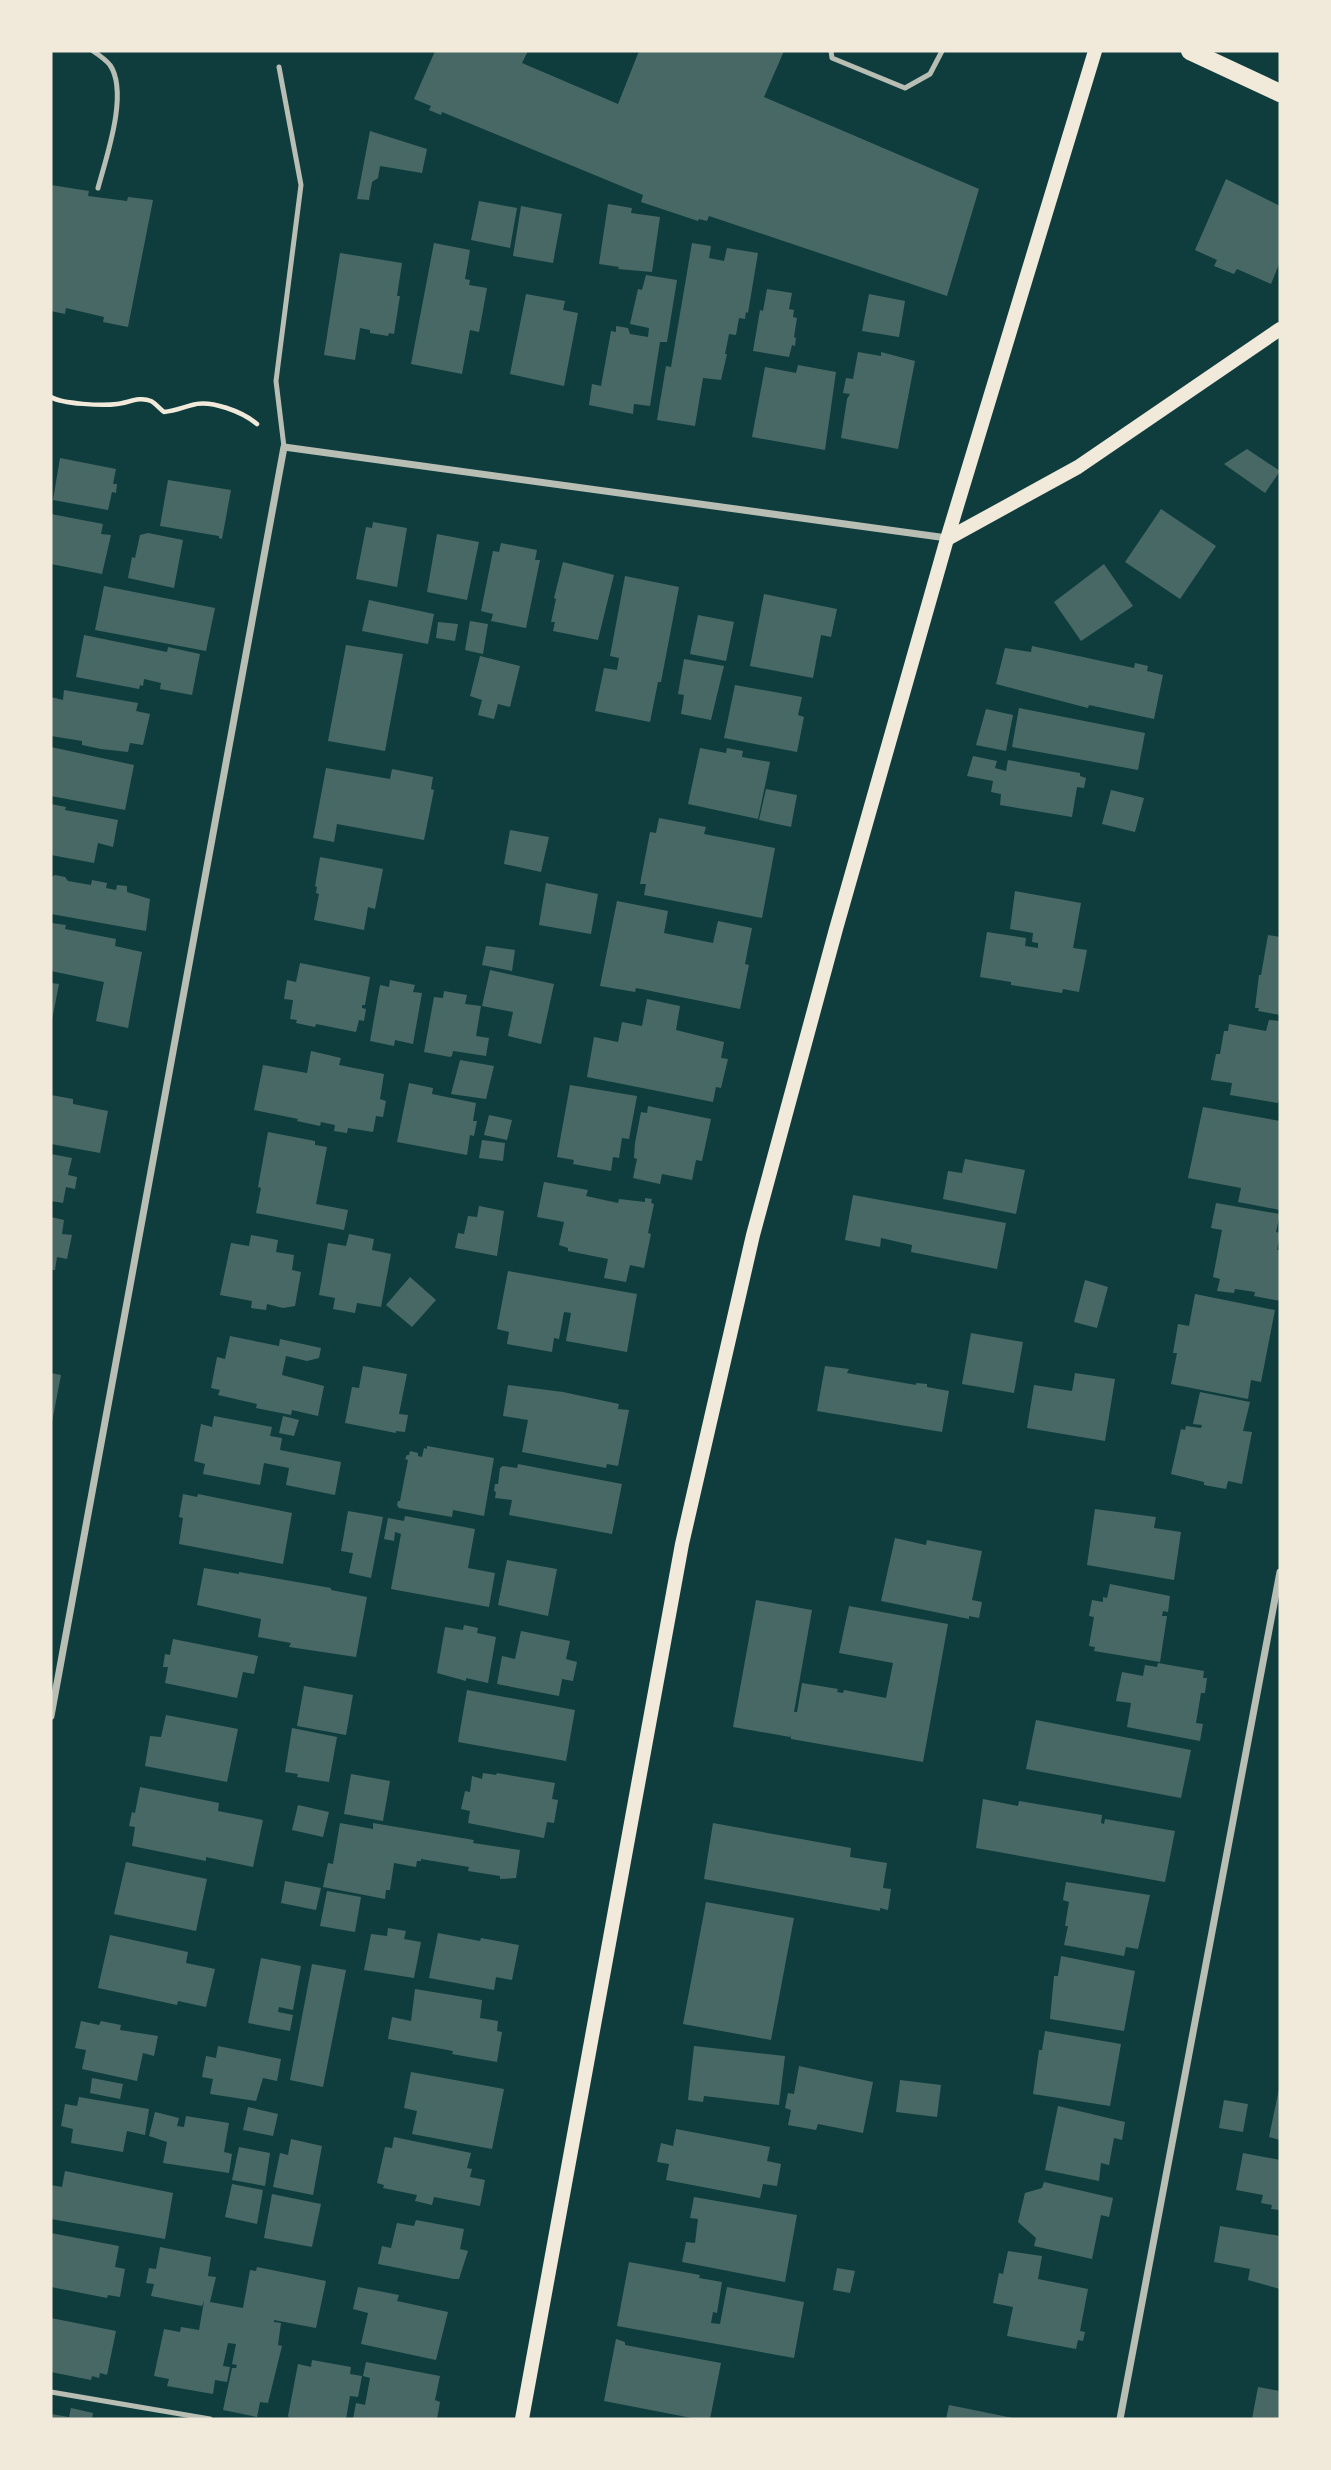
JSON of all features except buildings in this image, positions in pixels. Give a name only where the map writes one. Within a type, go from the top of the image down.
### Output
[{"type":"main road","points":[[522,2419],[682,1544],[752,1235],[947,539],[1095,51]]},
{"type":"main road","points":[[1194,52],[1280,93]]},
{"type":"main road","points":[[947,539],[1078,467],[1280,329]]},
{"type":"street","points":[[51,1716],[284,447],[947,539]]},
{"type":"street","points":[[1120,2419],[1280,1572]]},
{"type":"lane","points":[[93,51],[110,66],[117,97],[114,127],[99,188]]},
{"type":"lane","points":[[831,51],[832,58],[905,88],[930,74],[942,51]]},
{"type":"lane","points":[[279,66],[301,185],[276,381],[284,447]]},
{"type":"lane","points":[[51,2392],[210,2419]]},
{"type":"path","points":[[51,397],[59,402],[95,405],[118,404],[134,399],[150,401],[164,412],[179,411],[193,404],[209,403],[248,417],[284,447]]}]
